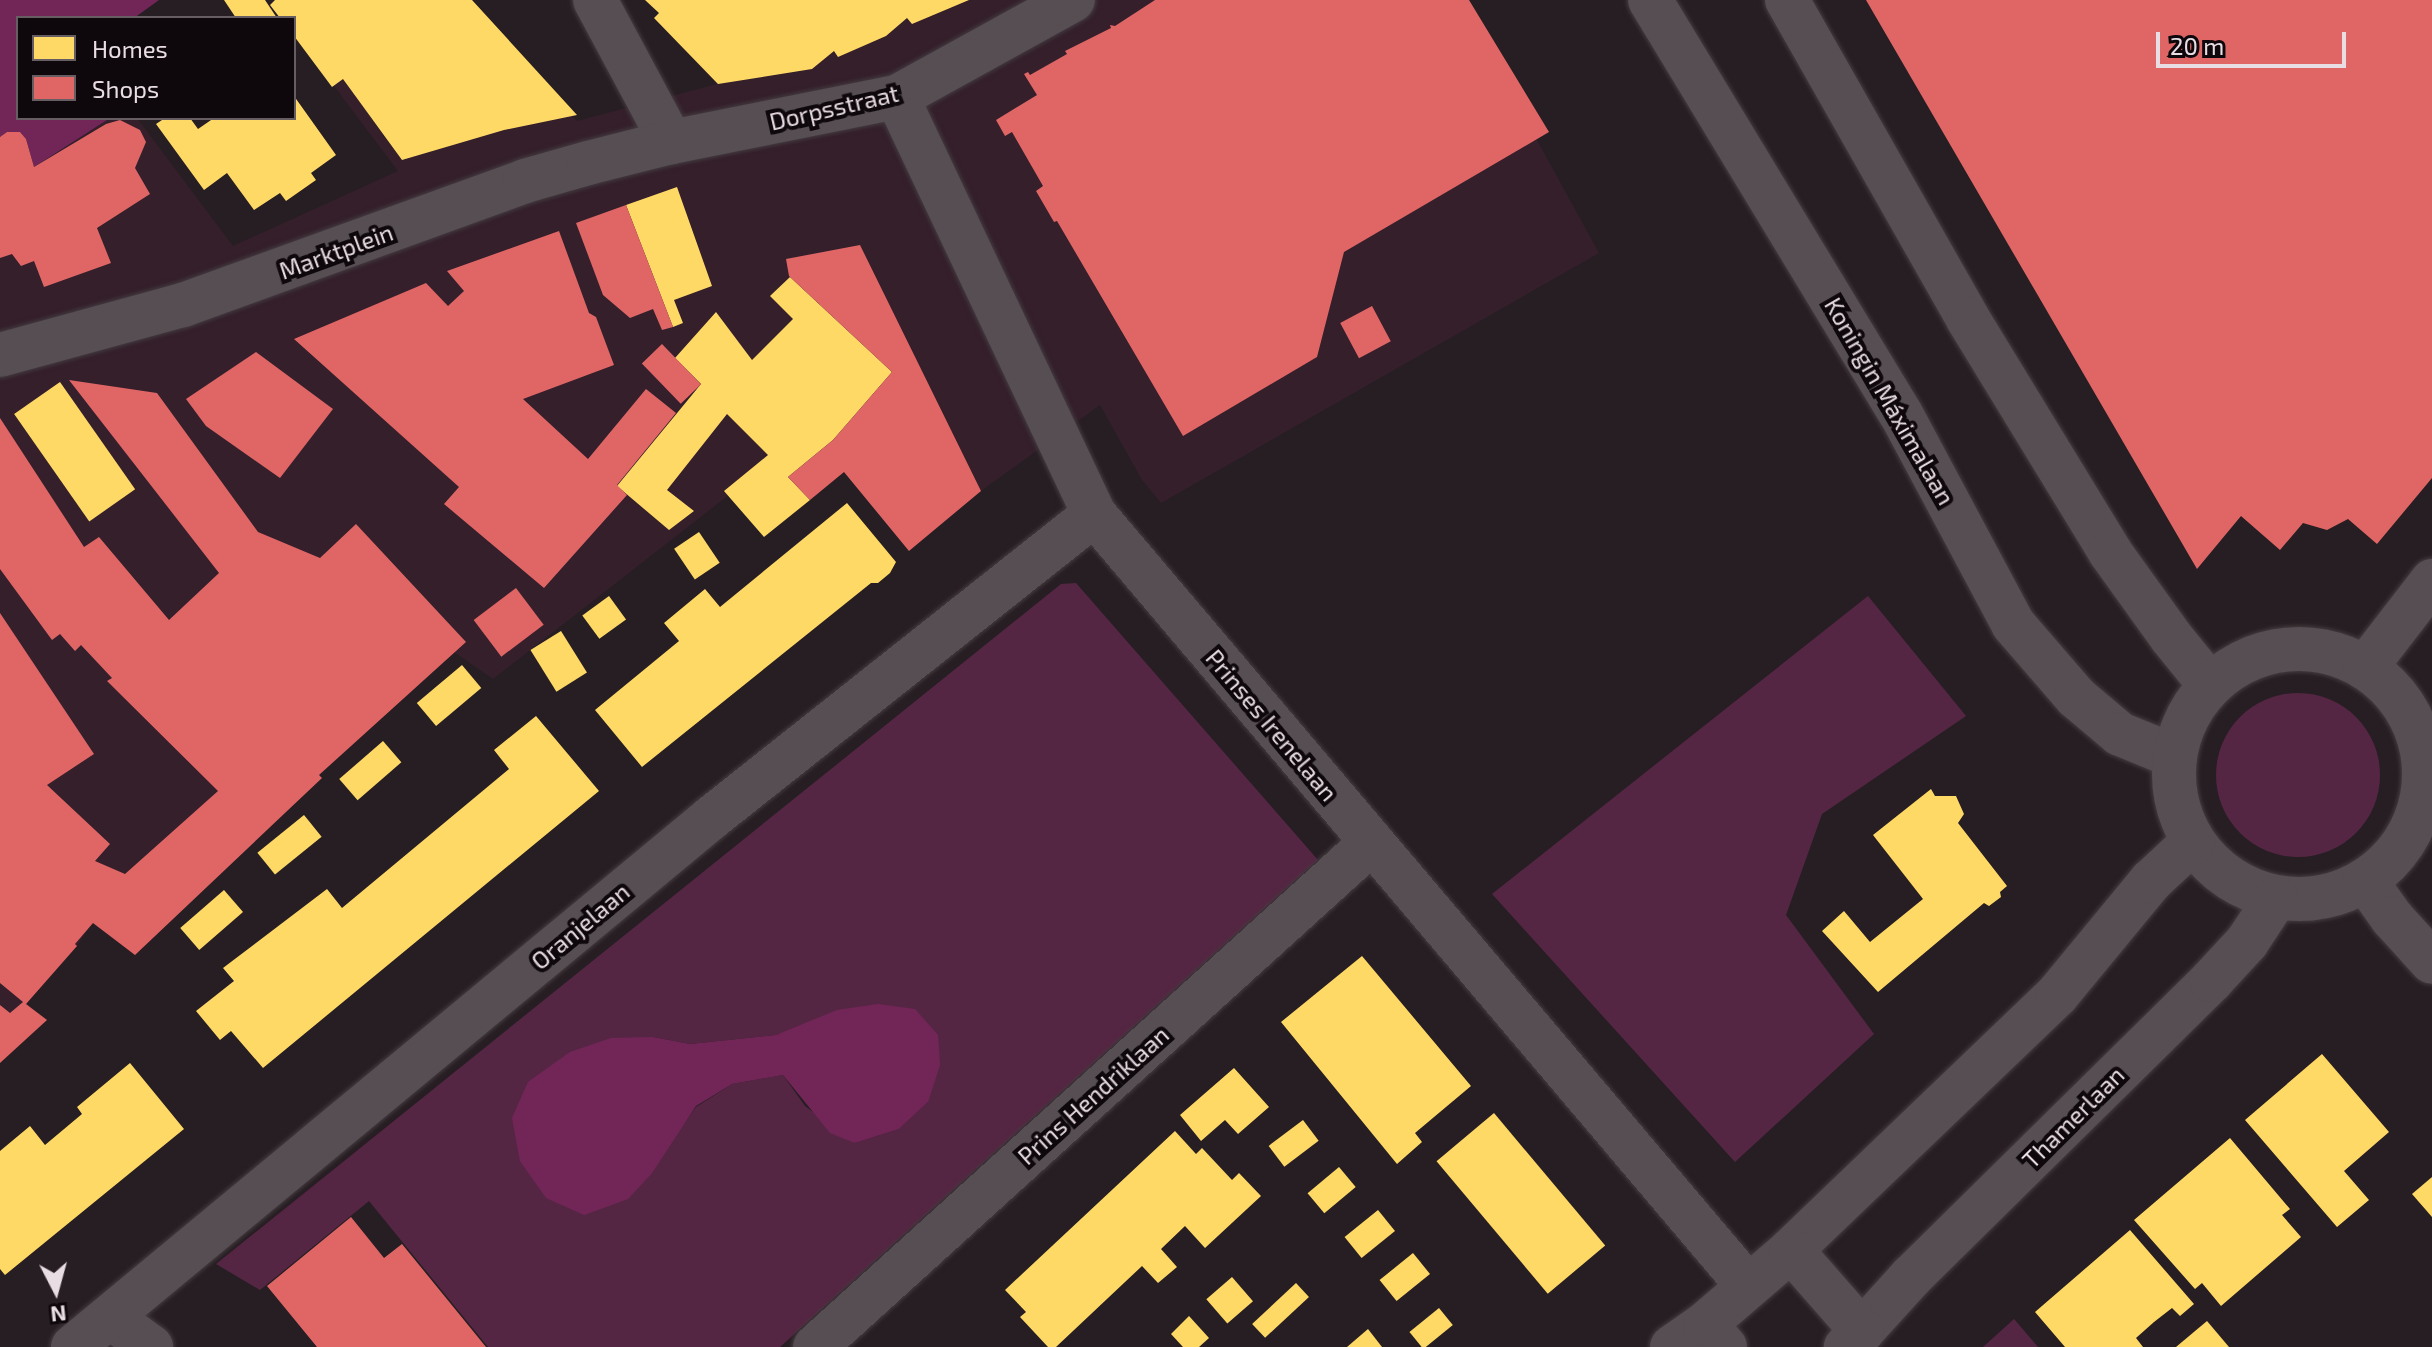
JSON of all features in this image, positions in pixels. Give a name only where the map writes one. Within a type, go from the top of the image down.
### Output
[{"type":"street","points":[[595,0],[671,142]]},
{"type":"street","name":"Dorpsstraat","points":[[671,142],[897,97],[1073,0]]},
{"type":"street","name":"Koningin Máximalaan","points":[[1650,0],[1901,414],[2013,624],[2076,697],[2120,734],[2174,756]]},
{"type":"street","points":[[1787,0],[1968,319],[2110,552],[2210,685]]},
{"type":"street","name":"Prinses Irenelaan","points":[[897,97],[1094,514],[1748,1286]]},
{"type":"street","name":"Marktplein","points":[[0,355],[183,305],[525,181],[671,142]]},
{"type":"street","name":"Oranjelaan","points":[[73,1347],[701,826],[1094,514]]},
{"type":"street","points":[[2365,668],[2432,581]]},
{"type":"street","points":[[2314,649],[2365,668],[2395,694],[2429,749],[2421,804],[2421,842],[2391,859],[2365,880],[2322,897],[2276,898],[2237,884],[2220,872],[2193,842],[2176,800],[2174,756],[2194,705],[2210,685],[2247,659],[2280,651],[2314,649]]},
{"type":"street","points":[[1701,1339],[1748,1286],[1791,1250],[2057,995],[2151,881],[2193,842]]},
{"type":"street","name":"Prins Hendriklaan","points":[[815,1347],[1371,843]]},
{"type":"street","points":[[2365,880],[2392,918],[2432,962]]},
{"type":"street","name":"Thamerlaan","points":[[1854,1339],[1911,1277],[2211,981],[2247,942],[2276,898]]},
{"type":"street","points":[[1791,1250],[1854,1339]]},
{"type":"street","points":[[110,1317],[151,1347]]},
{"type":"shaded area","points":[[0,0],[159,0],[137,16],[16,16],[16,120],[107,120],[34,167],[26,139],[20,132],[7,132],[0,137]]},
{"type":"shaded area","points":[[730,0],[1460,0],[1599,253],[1161,503],[1142,480],[1100,405],[981,491],[912,352],[493,679],[454,652],[320,774],[321,778],[135,955],[92,923],[77,946],[26,1004],[23,1002],[0,1022],[0,137],[7,132],[20,132],[26,139],[34,166],[107,120],[138,120],[233,246],[398,171],[328,78],[470,6],[577,121],[717,84],[679,44]]},
{"type":"shaded area","points":[[1076,583],[1318,860],[780,1347],[488,1347],[369,1201],[260,1290],[216,1264],[1061,584]],"holes":[[[806,1025],[928,1102],[899,1129],[855,1143],[805,1106],[783,1075],[732,1084],[696,1107],[673,1139],[653,1037],[690,1044],[776,1035]]]},
{"type":"shaded area","points":[[1868,596],[1966,716],[1822,814],[1786,915],[1874,1034],[1735,1162],[1492,894]]},
{"type":"shaded area","points":[[2298,693],[2329,699],[2356,717],[2374,744],[2380,775],[2374,806],[2356,833],[2329,851],[2298,857],[2267,851],[2240,833],[2222,806],[2216,775],[2222,744],[2240,717],[2267,699]]},
{"type":"shaded area","points":[[878,1004],[915,1009],[938,1035],[940,1065],[928,1102],[899,1129],[855,1143],[830,1133],[783,1075],[732,1084],[696,1106],[652,1173],[628,1199],[584,1215],[546,1198],[520,1161],[512,1118],[528,1082],[570,1052],[611,1038],[653,1037],[690,1044],[776,1035],[837,1010]]},
{"type":"shaded area","points":[[2014,1319],[2038,1347],[1983,1347]]},
{"type":"building: Homes","points":[[224,0],[265,0],[276,16],[235,16]]},
{"type":"building: Homes","points":[[275,0],[472,0],[577,115],[504,130],[402,160],[343,79],[332,87],[296,39],[296,16],[278,16],[270,5]]},
{"type":"building: Homes","points":[[645,0],[969,0],[912,24],[907,18],[886,36],[838,57],[834,51],[812,69],[718,84],[654,18],[659,13]]},
{"type":"building: Homes","points":[[296,99],[336,155],[311,173],[316,180],[286,201],[280,193],[254,210],[227,173],[204,190],[156,124],[162,120],[191,120],[198,129],[211,120],[296,120]]},
{"type":"building: Homes","points":[[677,187],[712,286],[674,300],[683,323],[673,327],[626,205]]},
{"type":"building: Homes","points":[[790,277],[892,372],[833,440],[788,477],[810,500],[764,537],[724,491],[768,455],[727,414],[667,490],[694,511],[669,530],[617,486],[701,384],[675,358],[716,312],[752,360],[793,319],[770,296]]},
{"type":"building: Homes","points":[[60,382],[135,489],[89,521],[14,414]]},
{"type":"building: Homes","points":[[847,503],[896,562],[890,573],[878,583],[871,583],[642,767],[595,710],[679,641],[664,623],[705,589],[720,607]]},
{"type":"building: Homes","points":[[699,532],[720,563],[695,579],[674,549]]},
{"type":"building: Homes","points":[[609,596],[626,619],[599,639],[582,615]]},
{"type":"building: Homes","points":[[561,631],[587,673],[556,692],[530,650]]},
{"type":"building: Homes","points":[[462,665],[481,688],[436,726],[417,703]]},
{"type":"building: Homes","points":[[536,716],[599,791],[263,1068],[231,1031],[220,1040],[196,1011],[234,981],[223,968],[327,889],[342,908],[509,769],[494,750]]},
{"type":"building: Homes","points":[[383,741],[401,762],[358,800],[339,779]]},
{"type":"building: Homes","points":[[1931,789],[1935,796],[1956,796],[1964,814],[1958,823],[2007,886],[2000,892],[2001,897],[1989,906],[1984,903],[1878,992],[1822,931],[1844,911],[1870,942],[1923,899],[1873,835]]},
{"type":"building: Homes","points":[[304,815],[322,837],[275,875],[257,853]]},
{"type":"building: Homes","points":[[224,890],[243,912],[199,950],[180,928]]},
{"type":"building: Homes","points":[[1362,956],[1471,1086],[1415,1133],[1422,1142],[1397,1164],[1281,1022]]},
{"type":"building: Homes","points":[[2322,1054],[2389,1132],[2344,1171],[2369,1200],[2337,1227],[2245,1120]]},
{"type":"building: Homes","points":[[130,1063],[184,1129],[5,1275],[0,1269],[0,1151],[30,1126],[45,1145],[82,1114],[77,1107]]},
{"type":"building: Homes","points":[[1234,1068],[1269,1107],[1238,1134],[1225,1120],[1201,1141],[1180,1115]]},
{"type":"building: Homes","points":[[1494,1113],[1605,1246],[1548,1294],[1437,1161]]},
{"type":"building: Homes","points":[[1303,1120],[1319,1141],[1284,1167],[1269,1146]]},
{"type":"building: Homes","points":[[1175,1131],[1196,1154],[1202,1148],[1232,1180],[1239,1173],[1261,1196],[1205,1248],[1185,1226],[1161,1249],[1177,1267],[1158,1283],[1142,1266],[1056,1347],[1048,1347],[1020,1317],[1026,1312],[1005,1290]]},
{"type":"building: Homes","points":[[2230,1138],[2290,1209],[2282,1215],[2301,1237],[2221,1306],[2202,1283],[2195,1289],[2134,1220]]},
{"type":"building: Homes","points":[[1339,1167],[1356,1187],[1324,1213],[1308,1193]]},
{"type":"building: Homes","points":[[2432,1177],[2432,1217],[2412,1194]]},
{"type":"building: Homes","points":[[1378,1210],[1395,1231],[1362,1258],[1345,1237]]},
{"type":"building: Homes","points":[[2130,1230],[2194,1304],[2180,1316],[2172,1308],[2154,1322],[2136,1338],[2143,1347],[2065,1347],[2035,1312]]},
{"type":"building: Homes","points":[[1413,1253],[1430,1274],[1397,1301],[1380,1280]]},
{"type":"building: Homes","points":[[1232,1277],[1253,1301],[1227,1323],[1206,1299]]},
{"type":"building: Homes","points":[[1296,1283],[1309,1297],[1265,1338],[1252,1324]]},
{"type":"building: Homes","points":[[1439,1308],[1453,1325],[1426,1347],[1422,1347],[1409,1332]]},
{"type":"building: Homes","points":[[1189,1316],[1209,1338],[1199,1347],[1183,1347],[1171,1334]]},
{"type":"building: Homes","points":[[2207,1321],[2229,1347],[2176,1347]]},
{"type":"building: Homes","points":[[1368,1329],[1382,1347],[1347,1347]]},
{"type":"building: Shops","points":[[1155,0],[1469,0],[1549,132],[1344,252],[1317,357],[1183,436],[1057,221],[1054,222],[1036,191],[1043,186],[1012,132],[1005,136],[996,120],[1037,95],[1024,74],[1028,72],[1030,75],[1067,54],[1065,51],[1111,28],[1110,25],[1115,26]]},
{"type":"building: Shops","points":[[1866,0],[2432,0],[2432,478],[2377,544],[2348,519],[2327,530],[2303,523],[2280,550],[2241,516],[2197,569]]},
{"type":"building: Shops","points":[[120,120],[140,130],[146,142],[135,168],[150,194],[97,228],[111,263],[44,287],[34,261],[21,266],[12,254],[0,258],[0,137],[7,132],[20,132],[26,139],[34,167],[106,124]]},
{"type":"building: Shops","points":[[626,205],[673,327],[662,330],[653,309],[630,318],[603,295],[576,223]]},
{"type":"building: Shops","points":[[559,231],[589,313],[596,317],[614,365],[523,399],[588,459],[646,389],[676,413],[617,485],[627,495],[544,588],[444,504],[459,487],[294,339],[426,283],[448,306],[464,291],[447,271]]},
{"type":"building: Shops","points":[[860,245],[981,491],[909,551],[844,472],[810,500],[788,477],[833,440],[892,372],[789,276],[786,259]]},
{"type":"building: Shops","points":[[1372,306],[1391,341],[1359,358],[1340,323]]},
{"type":"building: Shops","points":[[662,344],[701,384],[681,404],[642,363]]},
{"type":"building: Shops","points":[[256,352],[333,409],[280,478],[206,426],[186,399]]},
{"type":"building: Shops","points":[[69,380],[157,393],[258,532],[320,558],[356,524],[466,642],[319,775],[322,778],[135,955],[93,923],[26,1004],[47,1020],[0,1063],[0,1005],[10,1013],[23,1002],[0,983],[0,613],[94,754],[47,785],[110,844],[95,861],[125,874],[218,791],[107,681],[112,678],[81,645],[75,651],[60,634],[52,640],[0,569],[0,418],[84,547],[99,537],[169,620],[219,573]]},
{"type":"building: Shops","points":[[516,588],[544,625],[501,657],[474,620]]},
{"type":"building: Shops","points":[[351,1217],[384,1258],[402,1244],[486,1347],[317,1347],[267,1286]]}]
